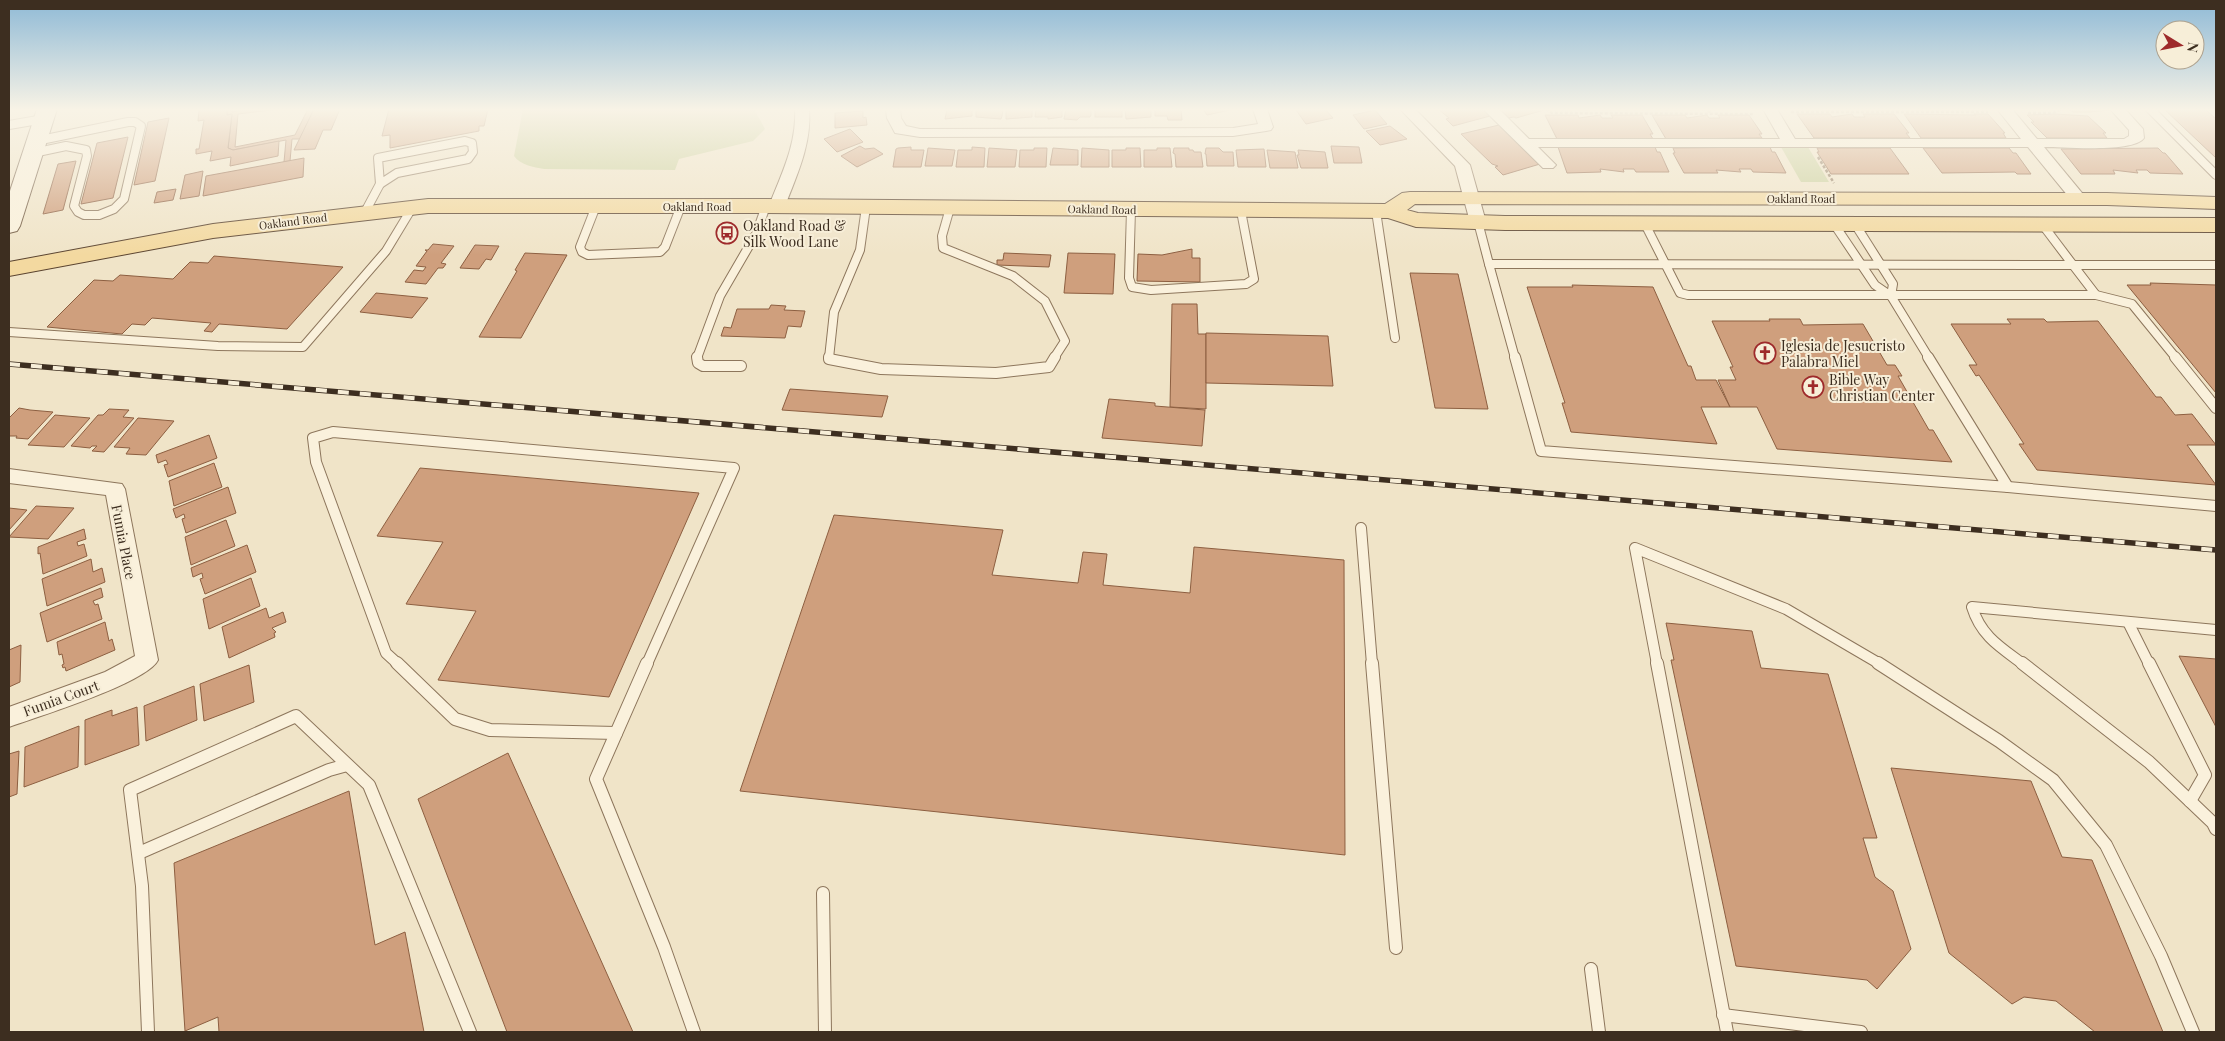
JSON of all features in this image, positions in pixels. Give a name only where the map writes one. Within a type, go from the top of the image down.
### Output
[{"type":"main road","name":"Oakland Road","points":[[1383,211],[1410,198],[2079,199],[2216,203]]},
{"type":"main road","name":"Oakland Road","points":[[9,269],[214,231],[364,212],[412,208],[772,206],[1383,211],[1416,220],[1478,222],[2216,225]]},
{"type":"street","points":[[9,222],[30,158]]},
{"type":"street","points":[[772,206],[793,158]]},
{"type":"street","points":[[1455,158],[1462,165],[1478,222]]},
{"type":"street","points":[[1541,158],[1548,165]]},
{"type":"street","points":[[2044,158],[2079,199]]},
{"type":"street","name":"Fumia Place","points":[[9,476],[115,489],[147,660],[113,679]]},
{"type":"street","name":"Fumia Court","points":[[9,717],[113,679]]},
{"type":"lane","points":[[87,158],[74,206],[77,212],[83,215],[94,215],[112,210],[124,199],[134,158]]},
{"type":"lane","points":[[380,158],[378,158],[380,184]]},
{"type":"lane","points":[[364,212],[380,184],[388,177],[397,173],[469,158]]},
{"type":"lane","points":[[2199,158],[2216,175]]},
{"type":"lane","points":[[596,206],[580,247],[582,252],[588,255],[660,252],[665,247],[681,206]]},
{"type":"lane","points":[[741,366],[703,366],[698,363],[698,358],[720,296],[772,206]]},
{"type":"lane","points":[[866,207],[860,235],[860,250],[834,312],[829,359],[882,369],[996,373],[1049,367],[1065,341],[1044,301],[1013,276],[943,248],[942,236],[950,208]]},
{"type":"lane","points":[[9,332],[218,346],[304,347],[386,251],[412,208]]},
{"type":"lane","points":[[1131,210],[1129,278],[1132,286],[1151,290],[1246,284],[1251,282],[1254,279],[1241,211]]},
{"type":"lane","points":[[1383,211],[1395,338]]},
{"type":"lane","points":[[1478,222],[1541,451],[2008,487],[2216,506]]},
{"type":"lane","points":[[1645,224],[1664,265],[1680,293],[1688,295],[2096,296],[2132,304],[2216,408]]},
{"type":"lane","points":[[1844,224],[1862,266],[1874,285],[1891,296],[2008,487]]},
{"type":"lane","points":[[1844,224],[1883,266],[1893,284],[1891,296]]},
{"type":"lane","points":[[2042,224],[2096,296]]},
{"type":"lane","points":[[1489,264],[2216,265]]},
{"type":"lane","points":[[616,733],[490,730],[455,719],[386,653],[316,462],[313,438],[333,432],[734,468],[596,779],[664,947],[694,1032]]},
{"type":"lane","points":[[1361,528],[1396,948]]},
{"type":"lane","points":[[1727,1032],[1635,548],[1786,608],[1883,666],[1999,741],[2053,780],[2106,845],[2161,956],[2193,1032]]},
{"type":"lane","points":[[2216,630],[1972,607],[1977,623],[1992,640],[2149,762],[2213,823],[2216,829]]},
{"type":"lane","points":[[2128,622],[2205,775],[2190,801]]},
{"type":"lane","points":[[148,1032],[142,886],[130,790],[296,716],[369,785],[470,1032]]},
{"type":"lane","points":[[138,853],[329,770],[347,765]]},
{"type":"lane","points":[[823,893],[824,1032]]},
{"type":"lane","points":[[1591,969],[1599,1032]]},
{"type":"lane","points":[[1724,1015],[1861,1032]]},
{"type":"path","points":[[1818,158],[1835,184]]},
{"type":"green space","points":[[516,158],[685,158],[679,159],[675,170],[544,169],[523,164]]},
{"type":"green space","points":[[1787,158],[1814,158],[1829,182],[1801,182]]},
{"type":"building","points":[[93,158],[123,158],[113,198],[81,204]]},
{"type":"building","points":[[140,158],[160,158],[155,181],[134,185]]},
{"type":"building","points":[[211,158],[228,158],[210,161]]},
{"type":"building","points":[[231,158],[270,158],[230,166]]},
{"type":"building","points":[[284,158],[290,158],[290,161],[284,162]]},
{"type":"building","points":[[304,158],[303,177],[203,196],[206,176]]},
{"type":"building","points":[[843,158],[876,158],[857,167]]},
{"type":"building","points":[[895,158],[923,158],[921,167],[893,167]]},
{"type":"building","points":[[926,158],[954,158],[952,166],[925,166]]},
{"type":"building","points":[[957,158],[984,158],[984,167],[956,167]]},
{"type":"building","points":[[988,158],[1016,158],[1015,167],[987,167]]},
{"type":"building","points":[[1020,158],[1046,158],[1046,167],[1019,167]]},
{"type":"building","points":[[1051,158],[1078,158],[1078,165],[1050,165]]},
{"type":"building","points":[[1081,158],[1109,158],[1109,167],[1081,167]]},
{"type":"building","points":[[1112,158],[1141,158],[1141,167],[1112,167]]},
{"type":"building","points":[[1144,158],[1171,158],[1172,167],[1144,167]]},
{"type":"building","points":[[1175,158],[1202,158],[1203,167],[1176,167]]},
{"type":"building","points":[[1206,158],[1233,158],[1234,166],[1207,166]]},
{"type":"building","points":[[1237,158],[1265,158],[1266,167],[1238,167]]},
{"type":"building","points":[[1268,158],[1296,158],[1298,168],[1270,168]]},
{"type":"building","points":[[1298,158],[1326,158],[1328,168],[1301,168]]},
{"type":"building","points":[[1333,158],[1361,158],[1362,163],[1334,163]]},
{"type":"building","points":[[1485,158],[1533,158],[1540,164],[1503,175],[1495,167],[1498,166],[1492,164]]},
{"type":"building","points":[[1562,158],[1663,158],[1669,172],[1636,172],[1634,169],[1623,169],[1624,172],[1600,169],[1601,172],[1567,173]]},
{"type":"building","points":[[1676,158],[1778,158],[1786,173],[1753,172],[1751,169],[1739,169],[1741,172],[1716,170],[1718,173],[1684,173]]},
{"type":"building","points":[[1821,158],[1897,158],[1909,174],[1831,174]]},
{"type":"building","points":[[1930,158],[2019,158],[2031,174],[2017,174],[2015,172],[1942,173]]},
{"type":"building","points":[[2068,158],[2169,158],[2183,174],[2150,173],[2147,170],[2136,170],[2138,173],[2113,170],[2115,174],[2081,174]]},
{"type":"building","points":[[76,161],[63,210],[43,214],[58,164]]},
{"type":"building","points":[[203,171],[199,196],[180,199],[185,175]]},
{"type":"building","points":[[176,189],[173,200],[154,203],[157,192]]},
{"type":"building","points":[[433,244],[454,246],[441,263],[446,264],[443,268],[438,268],[426,284],[405,282],[414,270],[423,271],[426,267],[416,266],[427,251],[425,250],[428,250]]},
{"type":"building","points":[[475,245],[499,246],[491,260],[486,259],[479,269],[460,268]]},
{"type":"building","points":[[1192,249],[1192,258],[1200,258],[1200,282],[1137,281],[1138,254],[1162,255]]},
{"type":"building","points":[[525,253],[567,255],[521,338],[479,337],[517,271],[515,270]]},
{"type":"building","points":[[1004,253],[1051,255],[1049,267],[997,265],[997,260],[1003,260]]},
{"type":"building","points":[[1068,253],[1115,254],[1113,294],[1064,293]]},
{"type":"building","points":[[214,256],[343,267],[287,329],[219,324],[212,332],[204,331],[211,323],[152,318],[145,325],[132,324],[122,334],[47,327],[94,280],[113,281],[120,275],[173,279],[190,262],[208,263]]},
{"type":"building","points":[[1410,273],[1458,274],[1488,409],[1435,408]]},
{"type":"building","points":[[2150,283],[2216,285],[2216,393],[2127,285],[2151,285]]},
{"type":"building","points":[[1572,285],[1653,287],[1696,380],[1716,380],[1730,407],[1701,407],[1717,444],[1571,432],[1562,403],[1565,403],[1527,287],[1573,287]]},
{"type":"building","points":[[376,293],[428,298],[412,318],[360,312]]},
{"type":"building","points":[[1172,304],[1197,304],[1198,334],[1206,334],[1206,409],[1170,407]]},
{"type":"building","points":[[771,305],[786,306],[784,310],[805,311],[801,327],[788,326],[785,338],[721,336],[724,327],[731,328],[737,309],[769,309]]},
{"type":"building","name":"Bible Way Christian Center","points":[[1769,319],[1800,319],[1803,325],[1863,324],[1887,365],[1895,365],[1902,376],[1898,376],[1929,430],[1933,430],[1952,462],[1777,449],[1757,407],[1730,407],[1718,380],[1736,380],[1730,367],[1733,367],[1712,321],[1770,321]]},
{"type":"building","points":[[2007,319],[2044,319],[2047,322],[2098,321],[2156,397],[2161,397],[2175,415],[2192,414],[2216,445],[2187,445],[2216,485],[2037,470],[2019,444],[2024,444],[1979,375],[1976,376],[1969,365],[1977,365],[1951,324],[2011,324]]},
{"type":"building","points":[[1206,333],[1328,336],[1333,386],[1206,383]]},
{"type":"building","points":[[790,389],[888,396],[882,417],[782,410]]},
{"type":"building","points":[[1109,399],[1155,403],[1155,406],[1205,410],[1202,446],[1102,438]]},
{"type":"building","points":[[19,408],[53,412],[28,439],[16,438],[17,436],[9,436],[9,418]]},
{"type":"building","points":[[109,409],[129,410],[123,417],[134,418],[104,452],[92,451],[97,446],[90,448],[71,446],[98,415],[103,415]]},
{"type":"building","points":[[55,415],[90,418],[64,447],[28,445]]},
{"type":"building","points":[[138,418],[174,421],[146,455],[126,454],[130,448],[114,447]]},
{"type":"building","points":[[209,435],[217,458],[168,477],[164,465],[168,464],[166,460],[158,463],[156,455]]},
{"type":"building","points":[[214,463],[222,487],[174,506],[169,481]]},
{"type":"building","points":[[420,468],[699,493],[609,697],[438,680],[476,611],[406,604],[443,542],[377,536]]},
{"type":"building","points":[[228,487],[236,513],[186,533],[182,519],[185,518],[184,514],[176,518],[173,509]]},
{"type":"building","points":[[36,506],[74,508],[48,539],[9,537]]},
{"type":"building","points":[[9,508],[27,510],[9,530]]},
{"type":"building","points":[[834,515],[1003,530],[992,575],[1078,583],[1083,552],[1107,554],[1103,585],[1190,593],[1194,547],[1344,560],[1345,855],[740,791]]},
{"type":"building","points":[[226,520],[235,546],[191,565],[185,537]]},
{"type":"building","points":[[84,529],[86,539],[77,542],[78,546],[84,544],[87,556],[43,574],[38,547]]},
{"type":"building","points":[[247,545],[256,572],[205,594],[200,579],[203,578],[202,573],[193,577],[191,568]]},
{"type":"building","points":[[91,559],[93,572],[102,568],[105,582],[47,606],[42,579]]},
{"type":"building","points":[[251,578],[260,606],[209,629],[203,599]]},
{"type":"building","points":[[101,588],[103,597],[93,601],[95,605],[98,604],[102,619],[47,642],[40,613]]},
{"type":"building","points":[[266,608],[269,618],[283,612],[286,622],[272,628],[276,632],[274,633],[275,637],[229,658],[222,627]]},
{"type":"building","points":[[105,622],[109,641],[112,639],[115,650],[66,671],[62,665],[64,664],[62,654],[59,655],[57,642]]},
{"type":"building","points":[[1666,623],[1752,631],[1761,668],[1828,674],[1877,838],[1863,838],[1875,877],[1893,891],[1911,949],[1877,989],[1867,980],[1736,966],[1671,660],[1674,660]]},
{"type":"building","points":[[21,645],[20,682],[9,687],[9,650]]},
{"type":"building","points":[[2179,656],[2216,659],[2216,727]]},
{"type":"building","points":[[249,665],[254,702],[204,721],[200,684]]},
{"type":"building","points":[[194,686],[197,720],[146,741],[144,706]]},
{"type":"building","points":[[137,707],[139,745],[85,765],[85,720],[112,710],[112,716]]},
{"type":"building","points":[[79,726],[78,767],[24,787],[25,747]]},
{"type":"building","points":[[19,751],[17,794],[9,797],[9,754]]},
{"type":"building","points":[[508,753],[633,1032],[507,1032],[418,799]]},
{"type":"building","points":[[1891,768],[2031,781],[2062,857],[2092,860],[2163,1032],[2095,1032],[2056,1001],[2024,997],[2012,1004],[1949,953]]},
{"type":"building","points":[[349,791],[375,945],[405,932],[424,1032],[219,1032],[218,1017],[185,1031],[174,863]]},
{"type":"railway","points":[[9,364],[2216,550]]},
{"type":"place","name":"Oakland Road & Silk Wood Lane","points":[[727,233]]},
{"type":"place","name":"Iglesia de Jesucristo Palabra Miel","points":[[1765,353]]},
{"type":"place","name":"Bible Way Christian Center","points":[[1813,387]]}]
